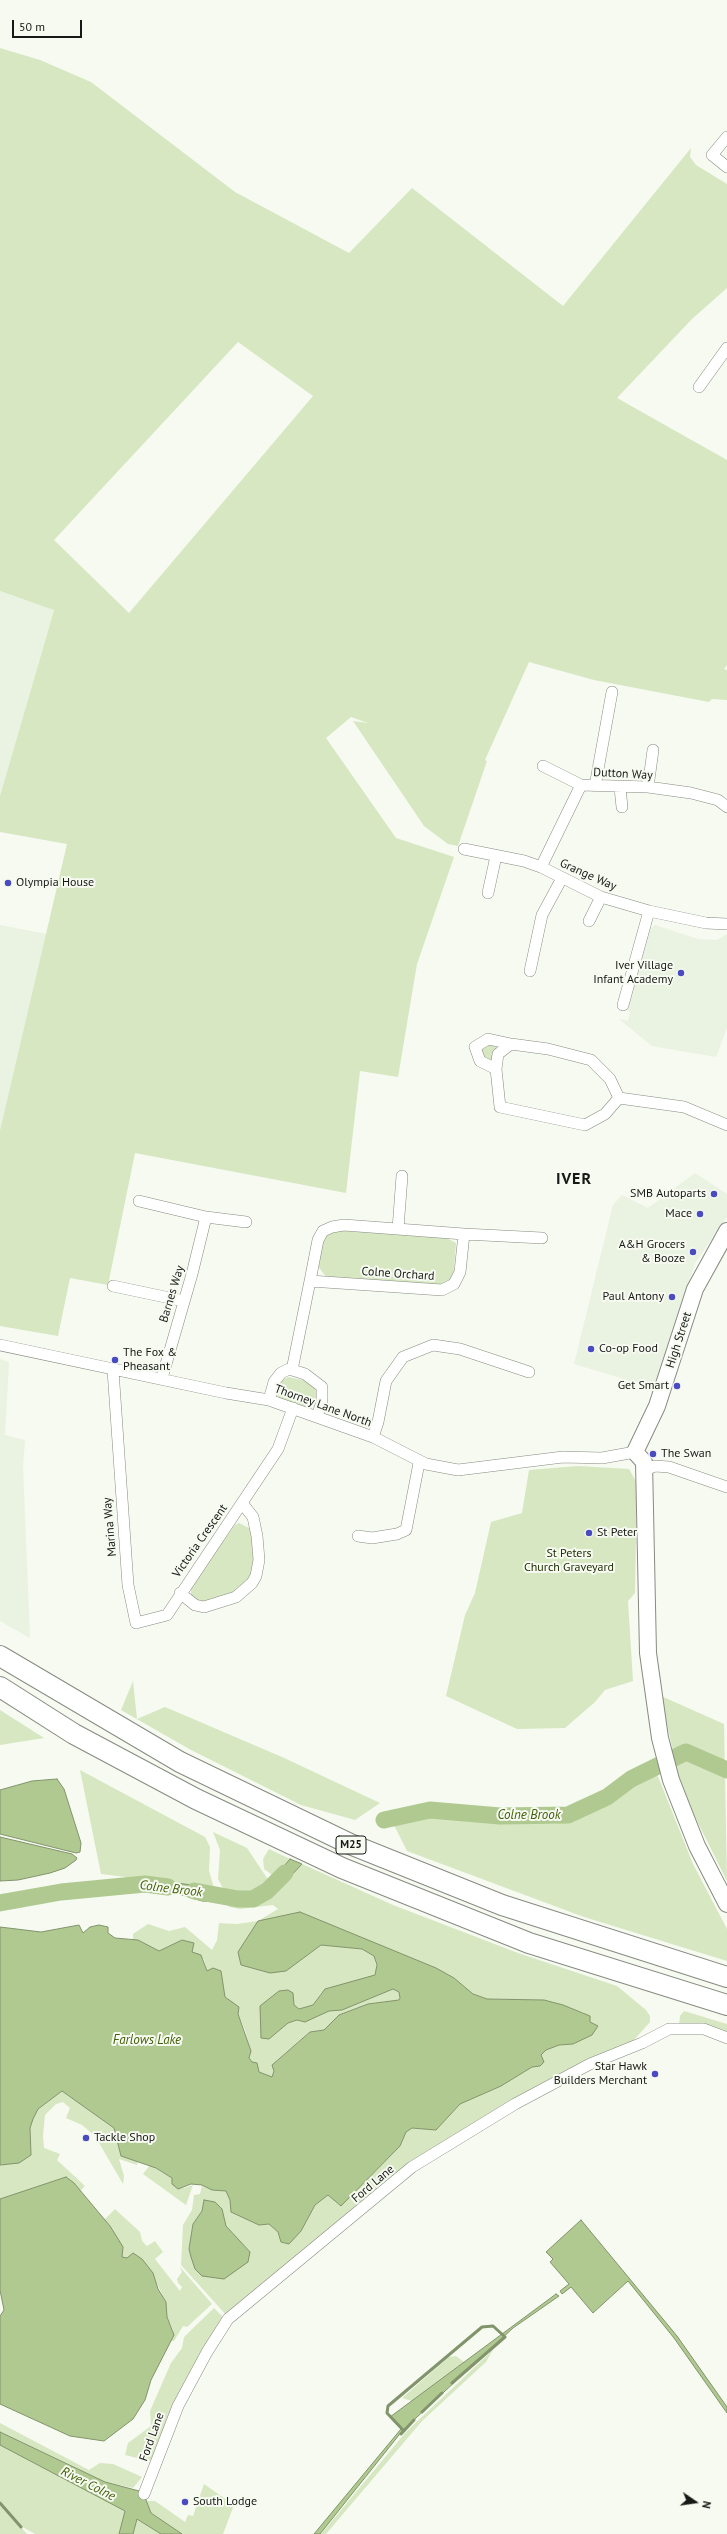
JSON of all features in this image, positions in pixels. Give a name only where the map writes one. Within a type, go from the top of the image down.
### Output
[{"type":"highway","name":"M25","points":[[0,1656],[180,1762],[350,1844],[502,1905],[727,1978]]},
{"type":"highway","name":"M25","points":[[0,1688],[74,1734],[196,1799],[342,1868],[530,1943],[727,2005]]},
{"type":"main road","name":"High Street","points":[[635,1452],[657,1406],[696,1289],[727,1230]]},
{"type":"main road","points":[[635,1452],[644,1462],[648,1653],[660,1738],[671,1780],[697,1846],[727,1904]]},
{"type":"street","points":[[727,137],[712,155],[727,167]]},
{"type":"street","points":[[699,387],[727,348]]},
{"type":"street","points":[[595,786],[612,692]]},
{"type":"street","points":[[648,787],[653,750]]},
{"type":"street","points":[[543,766],[581,785]]},
{"type":"street","name":"Dutton Way","points":[[541,867],[581,785],[620,788],[648,787],[718,800],[727,807]]},
{"type":"street","points":[[620,788],[622,807]]},
{"type":"street","name":"Grange Way","points":[[464,848],[541,867],[601,897],[649,911],[727,924]]},
{"type":"street","points":[[488,893],[496,856]]},
{"type":"street","points":[[530,971],[542,915],[562,878]]},
{"type":"street","points":[[590,921],[601,897]]},
{"type":"street","points":[[624,1005],[649,911]]},
{"type":"street","points":[[496,1069],[480,1061],[475,1047],[488,1039],[548,1049],[591,1060],[610,1079],[619,1098]]},
{"type":"street","points":[[511,1044],[498,1054],[496,1069],[500,1107],[585,1126],[605,1114],[619,1098]]},
{"type":"street","points":[[619,1098],[684,1107],[727,1125]]},
{"type":"street","points":[[398,1229],[402,1176]]},
{"type":"street","points":[[139,1201],[206,1217],[246,1222]]},
{"type":"street","name":"Barnes Way","points":[[162,1378],[206,1217]]},
{"type":"street","points":[[292,1370],[318,1240],[323,1231],[332,1227],[344,1225],[542,1238]]},
{"type":"street","name":"Colne Orchard","points":[[310,1281],[442,1290],[454,1284],[460,1272],[464,1234]]},
{"type":"street","points":[[112,1286],[184,1301]]},
{"type":"street","name":"Thorney Lane North","points":[[0,1345],[113,1370],[162,1378],[226,1393],[269,1400],[373,1437],[419,1462],[458,1470],[564,1457],[602,1458],[635,1452]]},
{"type":"street","points":[[373,1437],[378,1422],[386,1381],[403,1357],[433,1345],[460,1350],[529,1372]]},
{"type":"street","name":"Marina Way","points":[[113,1370],[127,1577],[130,1606],[136,1623],[167,1615],[180,1593]]},
{"type":"street","points":[[269,1400],[274,1382],[281,1373],[292,1370],[305,1374],[322,1387],[322,1402],[316,1416]]},
{"type":"street","name":"Victoria Crescent","points":[[242,1503],[253,1517],[257,1536],[259,1564],[252,1583],[236,1597],[204,1606],[195,1605],[180,1593],[278,1449],[293,1408]]},
{"type":"street","points":[[358,1536],[391,1535],[406,1530],[419,1462]]},
{"type":"street","points":[[644,1470],[655,1466],[670,1467],[727,1487]]},
{"type":"street","name":"Ford Lane","points":[[144,2494],[178,2406],[207,2352],[228,2319],[412,2167],[515,2104],[590,2064],[642,2043],[669,2029],[704,2030],[727,2038]]},
{"type":"shaded area","points":[[0,591],[54,609],[0,796]]},
{"type":"shaded area","points":[[0,925],[47,934],[2,1132],[0,1131]]},
{"type":"shaded area","name":"Iver Village Infant Academy","points":[[655,925],[698,939],[717,940],[727,934],[727,1028],[716,1057],[652,1046],[619,1019],[628,1021],[630,1013],[626,1007],[646,932]]},
{"type":"shaded area","points":[[695,1173],[727,1194],[727,1217],[695,1263],[654,1388],[574,1364],[613,1205],[622,1195],[648,1208]]},
{"type":"shaded area","points":[[0,1359],[9,1362],[5,1435],[25,1440],[23,1467],[30,1638],[0,1621]]},
{"type":"green space","points":[[0,48],[40,60],[91,82],[235,192],[349,253],[412,188],[563,306],[691,148],[690,157],[696,165],[727,184],[727,288],[692,319],[617,398],[727,460],[727,665],[724,669],[727,670],[727,700],[712,699],[709,702],[594,680],[529,662],[485,760],[487,761],[458,846],[448,844],[424,826],[353,721],[368,723],[351,717],[326,738],[396,838],[454,857],[417,964],[398,1077],[360,1071],[346,1193],[135,1153],[108,1285],[70,1278],[58,1336],[0,1326],[0,1131],[67,844],[0,832],[0,796],[54,610],[0,591]],"holes":[[[238,342],[313,396],[129,613],[54,540]]]},
{"type":"green space","points":[[489,1044],[495,1046],[497,1052],[495,1058],[489,1060],[483,1058],[481,1052],[483,1046]]},
{"type":"green space","points":[[332,1230],[445,1237],[456,1243],[453,1280],[440,1286],[327,1278],[317,1265],[323,1236]]},
{"type":"green space","points":[[288,1377],[307,1381],[316,1389],[318,1394],[315,1404],[304,1407],[278,1398],[277,1383]]},
{"type":"green space","name":"St Peters Church Graveyard","points":[[578,1466],[629,1469],[637,1483],[635,1593],[628,1601],[633,1681],[605,1690],[595,1702],[565,1728],[517,1729],[446,1696],[465,1615],[475,1593],[491,1522],[522,1513],[529,1470]]},
{"type":"green space","points":[[239,1523],[251,1529],[256,1564],[252,1578],[234,1594],[204,1603],[199,1602],[191,1596],[191,1585],[235,1525]]},
{"type":"green space","points":[[133,1681],[137,1719],[165,1707],[282,1757],[380,1803],[355,1820],[301,1805],[191,1750],[121,1710]]},
{"type":"green space","points":[[661,1696],[724,1724],[727,1881],[681,1789]]},
{"type":"green space","points":[[0,1710],[44,1738],[0,1745]]},
{"type":"green space","points":[[80,1770],[205,1837],[210,1847],[209,1871],[214,1888],[101,1874]]},
{"type":"green space","points":[[657,1774],[693,1864],[727,1929],[727,1961],[584,1917],[407,1851],[394,1825],[413,1815],[481,1816],[554,1824],[594,1811],[633,1782]]},
{"type":"green space","points":[[213,1832],[247,1848],[267,1878],[273,1880],[262,1890],[243,1895],[225,1892],[218,1879],[220,1850]]},
{"type":"green space","points":[[269,1849],[290,1859],[275,1877],[264,1869],[263,1859]]},
{"type":"green space","points":[[302,1864],[393,1905],[518,1953],[617,1986],[646,2010],[650,2016],[650,2022],[633,2041],[412,2166],[227,2316],[181,2265],[183,2225],[192,2210],[194,2195],[200,2194],[202,2185],[212,2190],[226,2191],[230,2200],[263,2225],[269,2224],[278,2232],[281,2242],[301,2231],[315,2205],[328,2195],[341,2206],[400,2146],[405,2132],[412,2128],[436,2130],[460,2104],[501,2086],[532,2067],[540,2066],[541,2055],[546,2049],[559,2045],[573,2044],[590,2022],[584,2013],[544,2000],[487,1999],[473,1994],[454,1978],[300,1912],[286,1971],[321,1945],[362,1949],[374,1956],[377,1969],[375,1976],[371,1978],[359,1980],[321,1993],[313,2005],[298,2009],[294,2005],[293,1999],[269,2039],[288,2023],[298,2020],[305,2022],[329,2011],[342,2010],[393,1989],[399,1992],[400,1998],[399,2000],[368,2004],[339,2015],[324,2030],[310,2032],[277,2060],[272,2077],[268,2077],[259,2072],[249,2058],[251,2051],[245,2030],[238,2014],[225,1997],[221,1983],[222,1976],[207,1971],[204,1959],[192,1952],[182,1940],[159,1951],[138,1940],[133,1940],[133,1934],[148,1924],[169,1931],[185,1927],[212,1950],[217,1940],[219,1923],[237,1924],[258,1921],[278,1909],[273,1905],[240,1909],[229,1907],[228,1904],[251,1904],[274,1895],[293,1871]],"holes":[[[222,2209],[226,2226],[250,2252],[189,2249],[193,2224],[202,2211]]]},
{"type":"green space","points":[[684,2011],[727,2024],[727,2035],[679,2025],[680,2016]]},
{"type":"green space","points":[[62,2091],[114,2128],[121,2156],[138,2161],[137,2165],[119,2159],[124,2176],[123,2184],[95,2136],[82,2125],[66,2118],[70,2108],[63,2102],[56,2104],[45,2115],[43,2136],[44,2148],[60,2154],[57,2160],[85,2186],[80,2191],[66,2177],[0,2199],[0,2165],[31,2155],[30,2128],[33,2119],[38,2109]]},
{"type":"green space","points":[[150,2165],[172,2178],[184,2188],[193,2185],[186,2205],[143,2174]]},
{"type":"green space","points":[[115,2209],[140,2232],[142,2241],[147,2246],[155,2241],[163,2252],[155,2259],[180,2291],[182,2287],[178,2283],[177,2279],[182,2272],[180,2267],[212,2304],[187,2327],[183,2326],[174,2341],[171,2341],[173,2330],[167,2317],[166,2302],[153,2276],[135,2255],[127,2258],[122,2257],[122,2250],[110,2226],[104,2220]]},
{"type":"green space","points":[[214,2308],[225,2319],[155,2457],[149,2461],[125,2455],[128,2443],[151,2426],[150,2411],[171,2363],[182,2348],[184,2337]]},
{"type":"green space","points":[[493,2350],[486,2362],[422,2421],[326,2534],[321,2534],[406,2432]]},
{"type":"green space","points":[[456,2356],[464,2362],[412,2401],[402,2398],[449,2357]]},
{"type":"green space","points":[[0,2423],[89,2470],[100,2463],[113,2464],[142,2477],[133,2488],[105,2482],[0,2432]]},
{"type":"green space","points":[[0,2445],[125,2511],[119,2534],[35,2534],[19,2525],[27,2534],[0,2534]]},
{"type":"green space","points":[[204,2484],[234,2505],[223,2534],[182,2534],[151,2513],[147,2501],[155,2501],[185,2522],[188,2515],[193,2516]]},
{"type":"green space","points":[[137,2519],[161,2534],[133,2534]]},
{"type":"water","points":[[57,1779],[64,1789],[81,1843],[80,1852],[76,1853],[0,1834],[0,1790],[32,1781]]},
{"type":"water","points":[[0,1837],[72,1854],[77,1858],[65,1868],[50,1873],[18,1880],[0,1881]]},
{"type":"water","points":[[290,1859],[302,1864],[285,1882],[275,1877]]},
{"type":"water","points":[[273,1880],[283,1884],[274,1895],[251,1904],[228,1904],[225,1892],[242,1895],[262,1890]]},
{"type":"water","points":[[162,1881],[214,1888],[218,1902],[202,1901],[145,1884]]},
{"type":"water","name":"Farlows Lake","points":[[300,1912],[436,1968],[454,1978],[473,1994],[487,1999],[544,2000],[563,2005],[590,2016],[590,2022],[598,2026],[592,2035],[573,2044],[559,2045],[546,2050],[541,2055],[544,2062],[540,2066],[532,2067],[501,2086],[460,2104],[436,2130],[412,2128],[406,2132],[400,2146],[341,2206],[328,2195],[315,2205],[301,2231],[289,2244],[281,2242],[278,2232],[269,2224],[259,2225],[231,2212],[230,2200],[226,2191],[212,2190],[202,2185],[191,2184],[178,2189],[172,2184],[172,2178],[156,2168],[121,2156],[114,2128],[62,2091],[38,2109],[33,2119],[30,2128],[31,2155],[19,2163],[0,2165],[0,1927],[41,1932],[79,1925],[83,1933],[90,1927],[99,1925],[108,1927],[108,1933],[115,1938],[138,1940],[159,1951],[182,1940],[194,1943],[192,1952],[201,1955],[207,1971],[213,1968],[221,1971],[225,1997],[239,2007],[238,2014],[251,2051],[249,2058],[252,2062],[257,2063],[259,2072],[272,2077],[274,2071],[272,2065],[310,2032],[324,2030],[339,2015],[368,2004],[399,2000],[400,1998],[399,1992],[393,1989],[342,2010],[329,2011],[305,2022],[297,2020],[288,2023],[269,2039],[261,2038],[260,2006],[279,1991],[288,1990],[293,1993],[294,2005],[299,2009],[313,2005],[325,1989],[375,1975],[377,1965],[374,1956],[362,1949],[321,1945],[286,1971],[270,1973],[241,1965],[238,1952],[258,1921]]},
{"type":"water","points":[[66,2177],[74,2183],[110,2226],[123,2247],[122,2257],[127,2258],[133,2253],[142,2259],[153,2273],[158,2289],[166,2302],[167,2317],[174,2335],[151,2380],[145,2400],[133,2419],[104,2441],[70,2436],[0,2404],[0,2316],[4,2310],[0,2290],[0,2199]]},
{"type":"water","points":[[204,2200],[215,2202],[222,2209],[226,2226],[250,2252],[248,2262],[224,2279],[202,2276],[195,2269],[191,2257],[189,2249],[193,2224],[202,2211]]},
{"type":"water","points":[[581,2220],[677,2336],[727,2407],[727,2413],[674,2338],[628,2281],[593,2313],[571,2287],[562,2294],[560,2291],[569,2284],[550,2262],[553,2259],[546,2252]]},
{"type":"water","points":[[556,2294],[559,2296],[513,2328],[403,2430],[320,2534],[314,2534],[401,2429],[390,2417]]},
{"type":"water","name":"River Colne","points":[[0,2432],[105,2482],[143,2492],[151,2513],[182,2534],[161,2534],[137,2519],[133,2534],[119,2534],[125,2511],[0,2445]]},
{"type":"waterway","name":"Colne Brook","points":[[384,1820],[430,1810],[500,1816],[568,1815],[607,1797],[631,1779],[686,1752],[727,1770]]},
{"type":"waterway","name":"Colne Brook","points":[[194,1891],[238,1899],[253,1899],[267,1891],[285,1873]]},
{"type":"waterway","name":"Colne Brook","points":[[0,1903],[61,1892],[145,1884],[168,1887]]},
{"type":"waterway","points":[[403,2430],[387,2413],[388,2406],[482,2327],[493,2326],[504,2336]]},
{"type":"waterway","points":[[452,2383],[505,2337]]},
{"type":"waterway","points":[[422,2412],[442,2393]]},
{"type":"waterway","points":[[401,2434],[414,2420]]},
{"type":"waterway","points":[[0,2503],[21,2527]]},
{"type":"place","name":"Olympia House","points":[[8,883]]},
{"type":"place","name":"Iver Village Infant Academy","points":[[681,973]]},
{"type":"place","name":"SMB Autoparts","points":[[714,1194]]},
{"type":"place","name":"Mace","points":[[700,1214]]},
{"type":"place","name":"A&H Grocers & Booze","points":[[693,1252]]},
{"type":"place","name":"Paul Antony","points":[[672,1297]]},
{"type":"place","name":"Co-op Food","points":[[591,1349]]},
{"type":"place","name":"The Fox & Pheasant","points":[[115,1360]]},
{"type":"place","name":"Get Smart","points":[[677,1386]]},
{"type":"place","name":"The Swan","points":[[653,1454]]},
{"type":"place","name":"St Peter","points":[[589,1533]]},
{"type":"place","name":"Star Hawk Builders Merchant","points":[[655,2074]]},
{"type":"place","name":"Tackle Shop","points":[[86,2138]]},
{"type":"place","name":"South Lodge","points":[[185,2502]]},
{"type":"district","name":"IVER","points":[[574,1179]]}]
